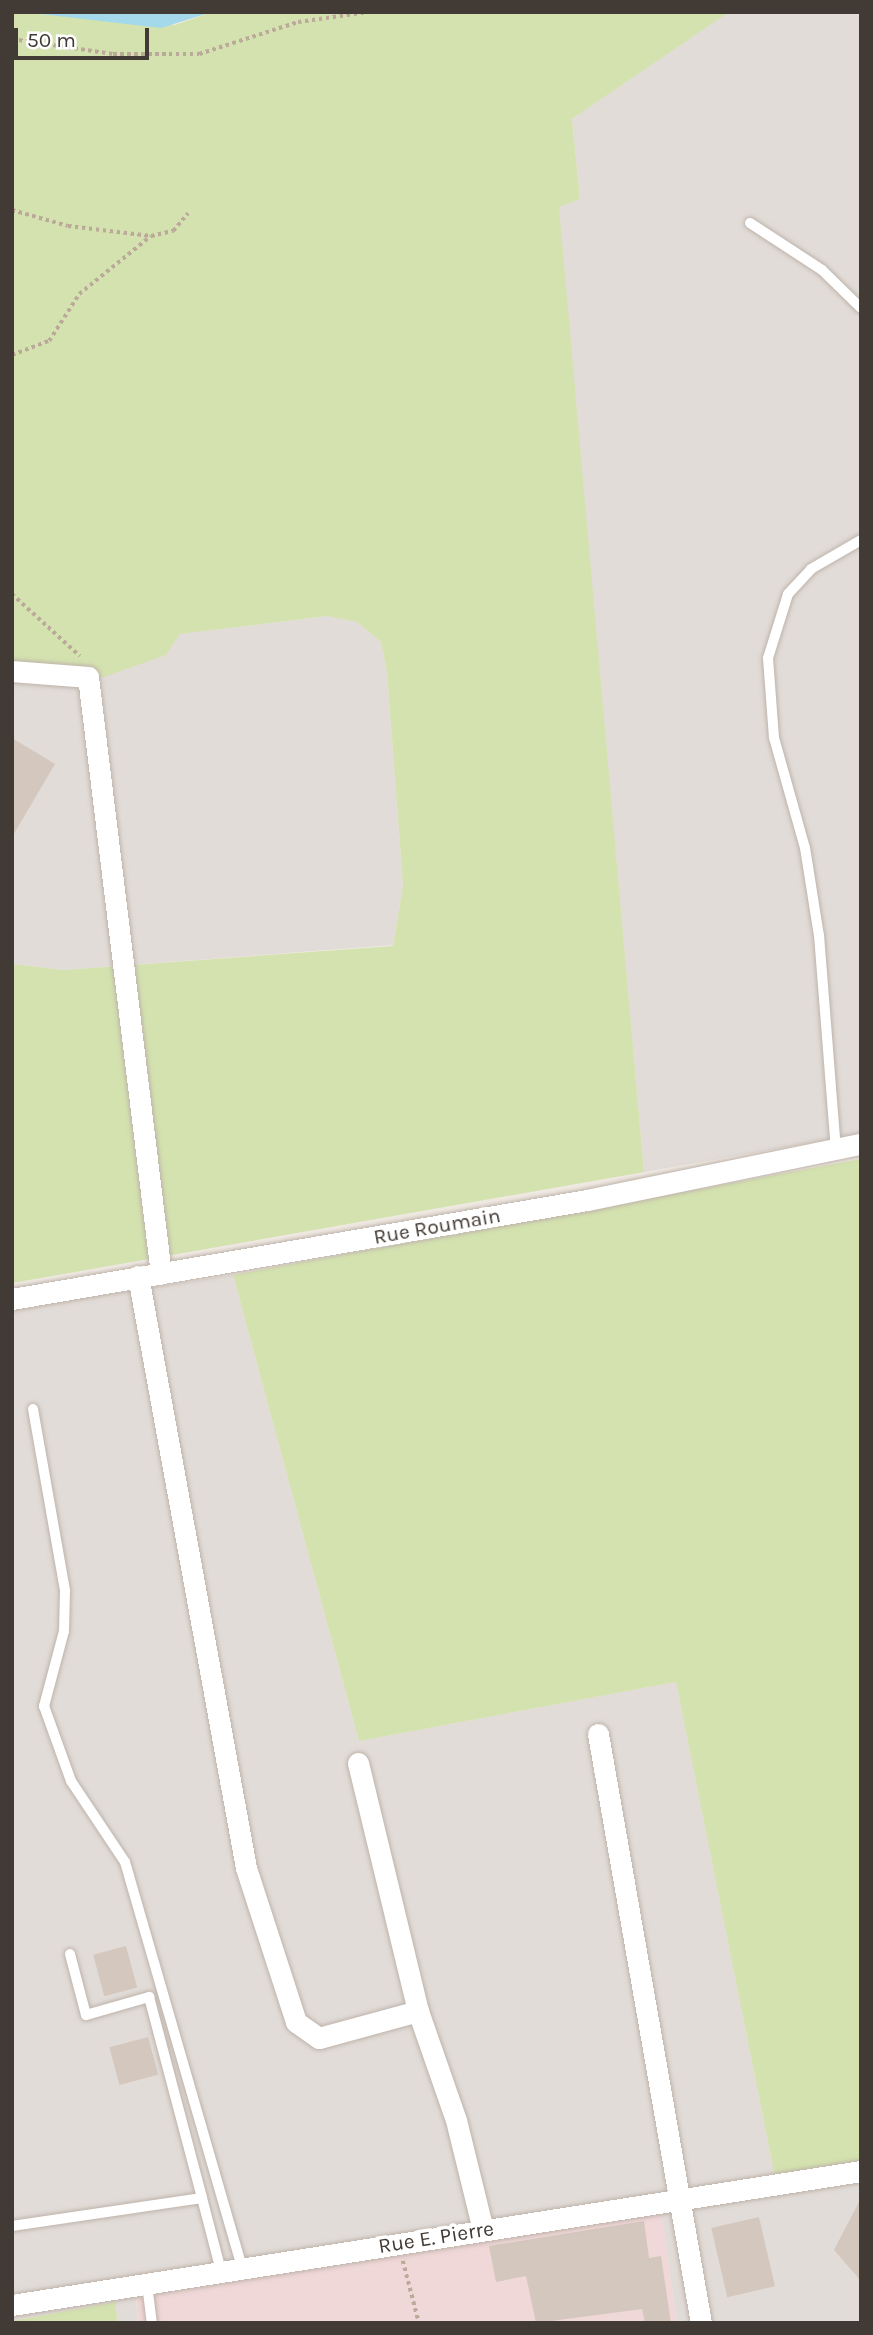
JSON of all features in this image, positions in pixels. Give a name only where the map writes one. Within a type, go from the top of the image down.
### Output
[{"type":"street","points":[[12,671],[88,677],[161,1274]]},
{"type":"street","name":"Rue Roumain","points":[[12,1299],[836,1151],[861,1144]]},
{"type":"street","points":[[138,1276],[246,1868],[296,2022],[319,2038],[418,2011]]},
{"type":"street","points":[[598,1734],[702,2323]]},
{"type":"street","points":[[358,1763],[418,2011],[456,2120],[483,2230]]},
{"type":"street","name":"Rue E. Pierre","points":[[12,2305],[678,2197],[861,2171]]},
{"type":"lane","points":[[750,223],[822,270],[861,307]]},
{"type":"lane","points":[[836,1151],[819,936],[805,848],[774,738],[768,658],[788,594],[811,569],[861,540]]},
{"type":"lane","points":[[33,1409],[65,1591],[64,1631],[44,1706],[71,1781],[125,1862],[232,2269]]},
{"type":"lane","points":[[70,1954],[86,2015],[149,1997],[202,2198],[232,2269]]},
{"type":"lane","points":[[12,2226],[202,2198]]},
{"type":"lane","points":[[147,2284],[152,2323]]},
{"type":"path","points":[[12,39],[113,54],[199,54],[298,22],[368,12]]},
{"type":"path","points":[[12,210],[68,226],[151,236],[173,230],[188,213]]},
{"type":"path","points":[[12,355],[49,341],[79,294],[151,236]]},
{"type":"path","points":[[12,594],[80,655],[79,676]]},
{"type":"path","points":[[398,2244],[419,2322]]},
{"type":"shaded area","points":[[728,12],[861,12],[861,1134],[644,1172],[558,207],[580,198],[572,119]]},
{"type":"shaded area","points":[[327,616],[357,622],[381,642],[387,672],[403,885],[393,945],[63,970],[12,964],[12,680],[166,655],[179,634]]},
{"type":"shaded area","points":[[233,1275],[359,1741],[676,1682],[775,2177],[861,2162],[861,2323],[677,2323],[661,2210],[136,2298],[138,2323],[118,2323],[115,2302],[12,2321],[12,1309]]},
{"type":"shaded area","points":[[661,2209],[677,2323],[138,2323],[136,2298]]},
{"type":"green space","points":[[12,12],[175,25],[212,12],[729,12],[572,119],[580,199],[559,207],[644,1172],[12,1283],[12,964],[63,970],[393,946],[403,885],[387,672],[381,642],[357,622],[327,616],[180,634],[166,655],[101,678],[12,680]]},
{"type":"green space","points":[[861,1159],[861,2162],[775,2177],[676,1682],[359,1741],[233,1275]]},
{"type":"green space","points":[[115,2302],[118,2323],[12,2323],[12,2321]]},
{"type":"water","points":[[23,12],[212,12],[161,28]]},
{"type":"building","points":[[12,738],[55,764],[12,837]]},
{"type":"building","points":[[126,1946],[137,1988],[104,1996],[93,1955]]},
{"type":"building","points":[[148,2037],[158,2075],[119,2085],[109,2047]]},
{"type":"building","points":[[861,2198],[861,2281],[834,2250]]},
{"type":"building","points":[[759,2217],[775,2286],[727,2297],[711,2228]]},
{"type":"building","points":[[644,2221],[649,2258],[661,2256],[671,2323],[645,2323],[642,2309],[536,2323],[526,2276],[496,2282],[489,2246]]}]
